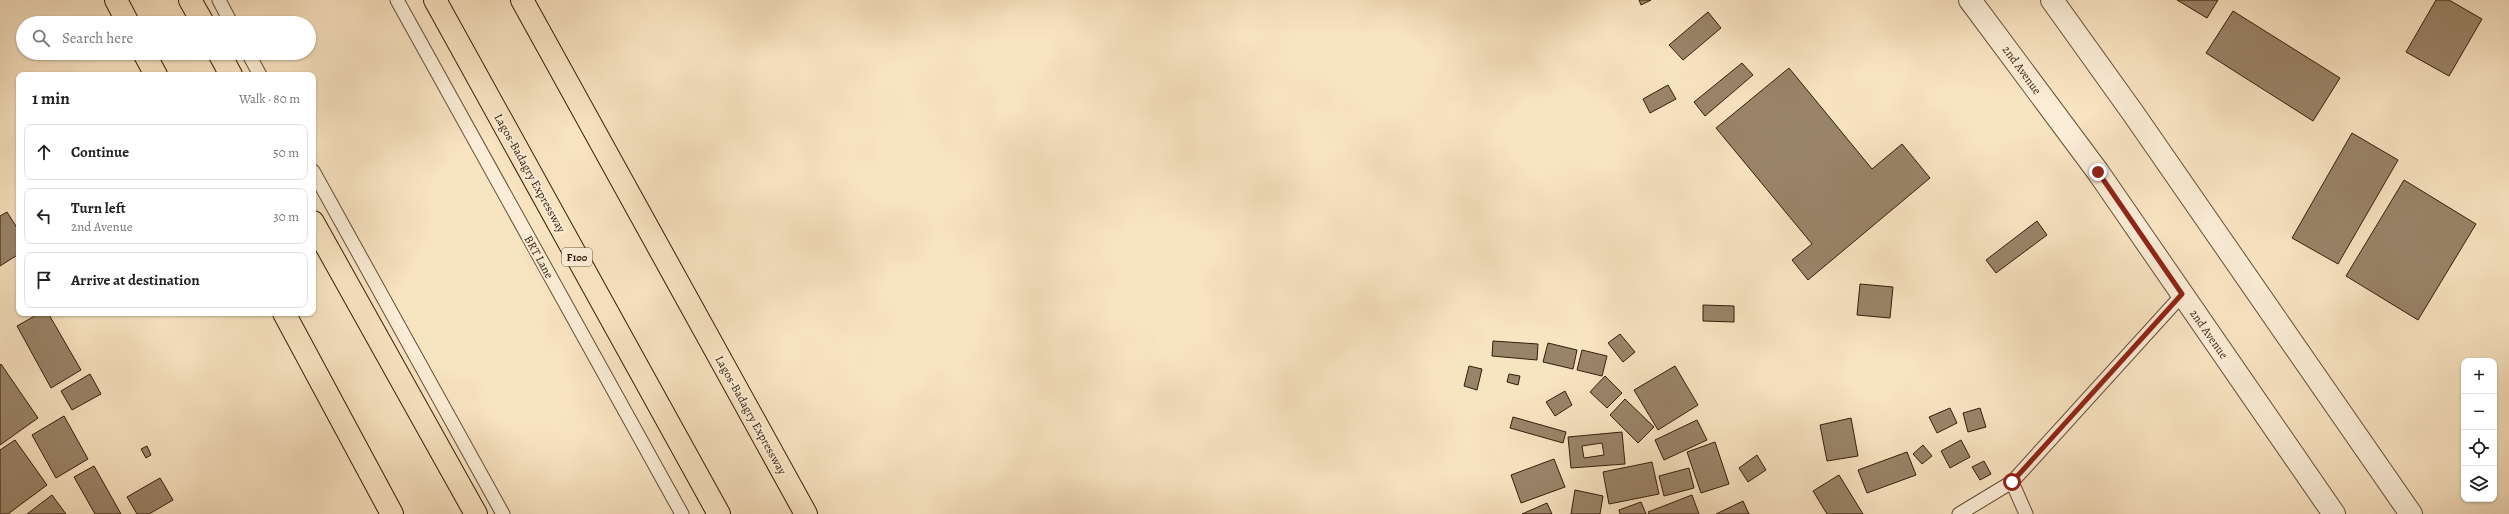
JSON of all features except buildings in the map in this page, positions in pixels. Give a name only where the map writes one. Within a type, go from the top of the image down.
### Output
[{"type":"main road","points":[[116,0],[124,16]]},
{"type":"main road","points":[[190,0],[198,16]]},
{"type":"main road","name":"Lagos-Badagry Expressway","points":[[435,0],[720,514]]},
{"type":"main road","name":"Lagos-Badagry Expressway","points":[[522,0],[806,514]]},
{"type":"main road","points":[[148,60],[154,72]]},
{"type":"main road","points":[[223,60],[230,72]]},
{"type":"main road","points":[[316,227],[476,514]]},
{"type":"main road","points":[[286,316],[392,514]]},
{"type":"street","name":"2nd Avenue","points":[[1970,0],[2098,172],[2334,514]]},
{"type":"street","points":[[2052,0],[2133,113],[2411,514]]},
{"type":"lane","points":[[219,0],[227,16]]},
{"type":"lane","name":"BRT Lane","points":[[397,0],[682,514]]},
{"type":"lane","points":[[252,60],[258,72]]},
{"type":"lane","points":[[316,176],[503,514]]},
{"type":"lane","points":[[1959,514],[2012,482],[2182,294]]},
{"type":"lane","points":[[2012,482],[2026,514]]},
{"type":"route","points":[[2012,482],[2182,294],[2098,172]]}]
